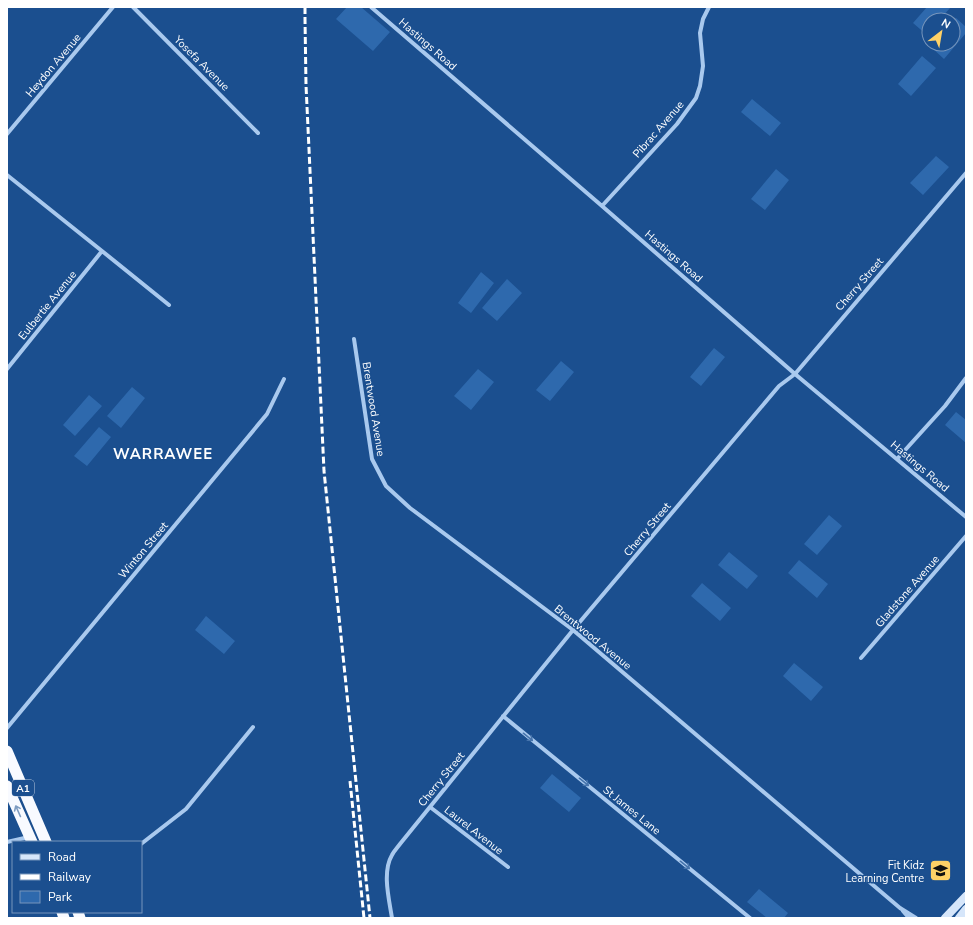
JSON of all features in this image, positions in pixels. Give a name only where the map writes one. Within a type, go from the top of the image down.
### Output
[{"type":"highway","name":"A1","points":[[7,751],[46,841]]},
{"type":"highway","name":"A1","points":[[7,786],[31,839]]},
{"type":"main road","points":[[945,918],[966,896]]},
{"type":"main road","points":[[959,918],[966,910]]},
{"type":"street","name":"Heydon Avenue","points":[[7,134],[112,7]]},
{"type":"street","name":"Yosefa Avenue","points":[[133,7],[258,133]]},
{"type":"street","name":"Hastings Road","points":[[371,7],[795,374],[966,517]]},
{"type":"street","name":"Pibrac Avenue","points":[[602,206],[677,124],[696,98],[700,86],[703,66],[700,33],[703,19],[709,7]]},
{"type":"street","name":"Cherry Street","points":[[392,918],[387,877],[388,864],[392,855],[573,630],[779,386],[795,374],[966,173]]},
{"type":"street","points":[[7,175],[168,305]]},
{"type":"street","name":"Eulbertie Avenue","points":[[7,369],[102,251]]},
{"type":"street","name":"Brentwood Avenue","points":[[354,338],[372,459],[386,486],[410,508],[573,630],[900,908],[909,918]]},
{"type":"street","points":[[897,459],[945,406],[966,378]]},
{"type":"street","name":"Winton Street","points":[[7,728],[267,414],[284,379]]},
{"type":"street","name":"Gladstone Avenue","points":[[861,658],[966,536]]},
{"type":"street","name":"St James Lane","points":[[503,716],[750,918]]},
{"type":"street","points":[[142,843],[186,809],[253,727]]},
{"type":"street","name":"Laurel Avenue","points":[[430,807],[508,867]]},
{"type":"street","points":[[15,841],[31,839]]},
{"type":"street","name":"Brentwood Avenue","points":[[900,908],[916,918]]},
{"type":"green space","points":[[347,7],[361,7],[390,32],[373,51],[336,19]]},
{"type":"green space","points":[[927,7],[951,7],[946,12],[923,12]]},
{"type":"green space","points":[[921,14],[921,30],[913,23]]},
{"type":"green space","points":[[961,22],[966,27],[966,33],[961,39]]},
{"type":"green space","points":[[936,52],[950,52],[944,59]]},
{"type":"green space","points":[[922,56],[936,68],[911,96],[898,84]]},
{"type":"green space","points":[[752,99],[781,123],[770,136],[741,112]]},
{"type":"green space","points":[[936,156],[949,167],[923,195],[910,183]]},
{"type":"green space","points":[[776,169],[789,180],[765,210],[751,199]]},
{"type":"green space","points":[[481,272],[494,283],[471,313],[458,303]]},
{"type":"green space","points":[[507,279],[522,293],[497,321],[482,308]]},
{"type":"green space","points":[[714,348],[725,357],[701,386],[690,377]]},
{"type":"green space","points":[[561,361],[574,372],[550,401],[536,390]]},
{"type":"green space","points":[[478,369],[494,382],[471,410],[454,396]]},
{"type":"green space","points":[[132,387],[145,398],[121,428],[107,416]]},
{"type":"green space","points":[[89,395],[102,406],[75,436],[63,425]]},
{"type":"green space","points":[[956,412],[966,420],[966,443],[945,425]]},
{"type":"green space","points":[[99,427],[111,437],[87,466],[74,456]]},
{"type":"green space","points":[[829,515],[842,526],[817,555],[804,544]]},
{"type":"green space","points":[[729,552],[758,576],[747,589],[718,565]]},
{"type":"green space","points":[[799,560],[828,584],[817,598],[788,573]]},
{"type":"green space","points":[[702,583],[731,608],[720,621],[691,596]]},
{"type":"green space","points":[[206,616],[235,641],[224,654],[195,630]]},
{"type":"green space","points":[[794,663],[823,687],[811,701],[783,676]]},
{"type":"green space","points":[[552,774],[581,798],[569,812],[540,788]]},
{"type":"green space","points":[[759,889],[788,913],[784,918],[767,918],[747,902]]},
{"type":"railway","points":[[305,7],[306,85],[324,471],[370,918]]},
{"type":"railway","points":[[350,781],[364,918]]},
{"type":"place","name":"Fit Kidz Learning Centre","points":[[940,871]]},
{"type":"district","name":"WARRAWEE","points":[[163,454]]}]
